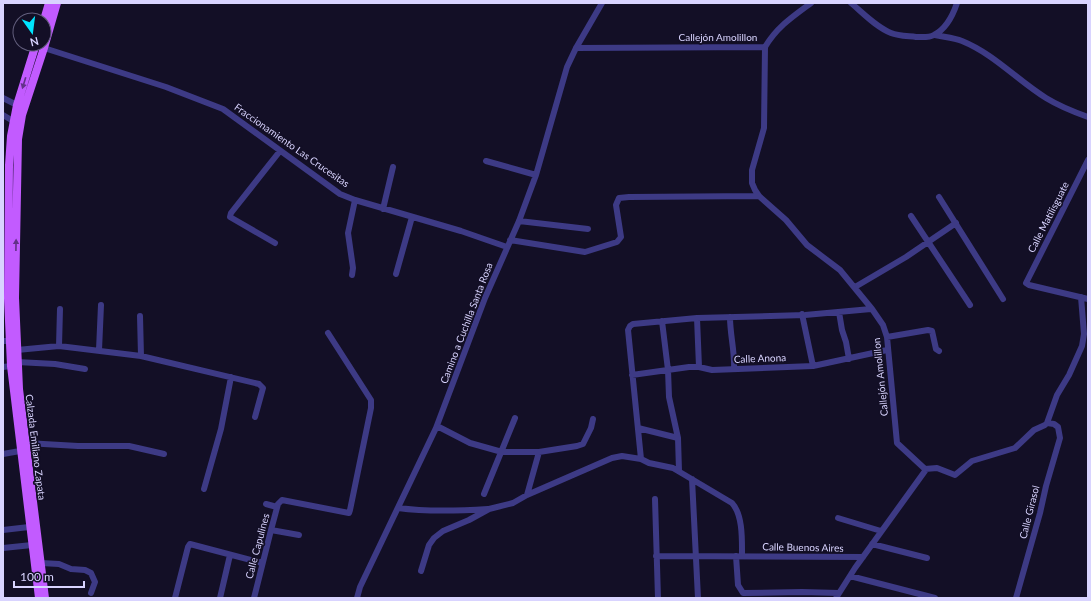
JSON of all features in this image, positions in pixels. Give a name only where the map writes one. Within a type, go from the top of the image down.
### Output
[{"type":"main road","points":[[52,20],[57,3]]},
{"type":"main road","points":[[12,298],[18,139],[34,65],[35,52]]},
{"type":"main road","points":[[12,275],[6,163],[17,105],[34,65],[42,52]]},
{"type":"main road","name":"Calzada Emiliano Zapata","points":[[12,298],[6,341],[39,598]]},
{"type":"main road","name":"Calzada Emiliano Zapata","points":[[12,298],[17,350],[10,365],[19,389],[45,598]]},
{"type":"street","name":"Camino a Cuchilla Santa Rosa","points":[[357,598],[360,587],[437,426],[485,298],[519,222],[536,175],[567,67],[576,48],[602,3]]},
{"type":"street","points":[[765,47],[773,34],[785,22],[811,3]]},
{"type":"street","points":[[851,3],[875,24],[891,33],[924,37],[935,35],[961,41],[994,59],[1045,98],[1062,107],[1088,117]]},
{"type":"street","points":[[935,35],[948,23],[954,13],[957,3]]},
{"type":"street","name":"Callejón Amolillon","points":[[576,48],[765,47],[764,128],[752,170],[752,182],[758,196],[786,220],[807,245],[837,267],[855,287],[882,325],[887,338],[897,443],[925,469]]},
{"type":"street","name":"Fraccionamiento Las Crucesitas","points":[[52,51],[166,87],[223,109],[340,194],[355,200],[461,231],[507,247]]},
{"type":"street","points":[[3,98],[17,105]]},
{"type":"street","points":[[3,115],[13,121]]},
{"type":"street","points":[[275,243],[230,217],[231,213],[280,151]]},
{"type":"street","name":"Calle Matilisguate","points":[[1081,297],[1026,283],[1088,160]]},
{"type":"street","points":[[486,161],[536,175]]},
{"type":"street","points":[[382,208],[393,167]]},
{"type":"street","points":[[510,240],[585,252],[617,242],[622,237],[616,205],[619,198],[629,196],[758,196]]},
{"type":"street","points":[[939,197],[1003,299]]},
{"type":"street","points":[[352,275],[353,268],[348,233],[355,200]]},
{"type":"street","points":[[911,216],[970,305]]},
{"type":"street","points":[[396,274],[412,217]]},
{"type":"street","points":[[519,222],[588,229]]},
{"type":"street","points":[[855,287],[906,257],[956,223]]},
{"type":"street","points":[[398,508],[447,512],[489,509],[513,503],[527,495],[612,458],[622,456],[640,458],[679,471],[732,503],[736,507],[742,536],[739,556],[738,585],[743,593],[802,592],[838,595],[925,469],[937,468],[955,474],[972,461],[1015,448],[1034,430],[1047,423],[1057,395],[1069,375],[1082,346],[1084,334],[1081,297],[1088,299]]},
{"type":"street","points":[[99,350],[101,305]]},
{"type":"street","points":[[59,346],[60,309]]},
{"type":"street","points":[[640,458],[628,330],[630,326],[641,323],[697,318],[730,318],[871,309]]},
{"type":"street","points":[[839,312],[849,359]]},
{"type":"street","points":[[802,314],[813,366]]},
{"type":"street","points":[[140,316],[141,356]]},
{"type":"street","points":[[697,318],[699,367]]},
{"type":"street","points":[[730,318],[730,338],[734,356],[734,369]]},
{"type":"street","points":[[662,321],[668,370],[669,397],[678,438],[679,471]]},
{"type":"street","points":[[887,338],[928,330],[932,331],[937,350],[939,351]]},
{"type":"street","name":"Calle Capulines","points":[[254,598],[271,530],[278,507],[282,500],[349,513],[372,408],[371,400],[328,333]]},
{"type":"street","points":[[17,350],[59,346],[99,350],[141,356],[231,377],[262,386],[263,388],[255,417]]},
{"type":"street","name":"Calle Anona","points":[[632,375],[699,367],[712,370],[813,366],[888,350]]},
{"type":"street","points":[[10,365],[55,364],[85,369]]},
{"type":"street","points":[[204,489],[220,428],[231,377]]},
{"type":"street","points":[[484,494],[515,418]]},
{"type":"street","points":[[437,426],[470,443],[502,452],[539,452],[583,444],[591,428],[593,419]]},
{"type":"street","name":"Calle Girasol","points":[[1016,598],[1060,438],[1060,431],[1058,428],[1054,424],[1047,423]]},
{"type":"street","points":[[638,428],[678,438]]},
{"type":"street","points":[[26,443],[78,446],[129,446],[164,454]]},
{"type":"street","points":[[3,454],[20,451]]},
{"type":"street","points":[[527,495],[539,452]]},
{"type":"street","points":[[692,479],[698,598]]},
{"type":"street","points":[[655,498],[658,598]]},
{"type":"street","points":[[266,504],[278,507]]},
{"type":"street","points":[[421,571],[429,545],[434,538],[443,531],[469,520],[489,509]]},
{"type":"street","points":[[838,518],[881,531]]},
{"type":"street","points":[[3,530],[29,527]]},
{"type":"street","points":[[271,530],[299,535]]},
{"type":"street","points":[[175,598],[190,544],[262,563]]},
{"type":"street","points":[[872,544],[926,558]]},
{"type":"street","points":[[3,548],[32,545]]},
{"type":"street","points":[[220,598],[230,555]]},
{"type":"street","name":"Calle Buenos Aires","points":[[656,556],[863,557]]},
{"type":"street","points":[[41,563],[59,564],[71,569],[84,570],[91,573],[95,582],[91,593]]},
{"type":"street","points":[[850,576],[935,598]]}]
